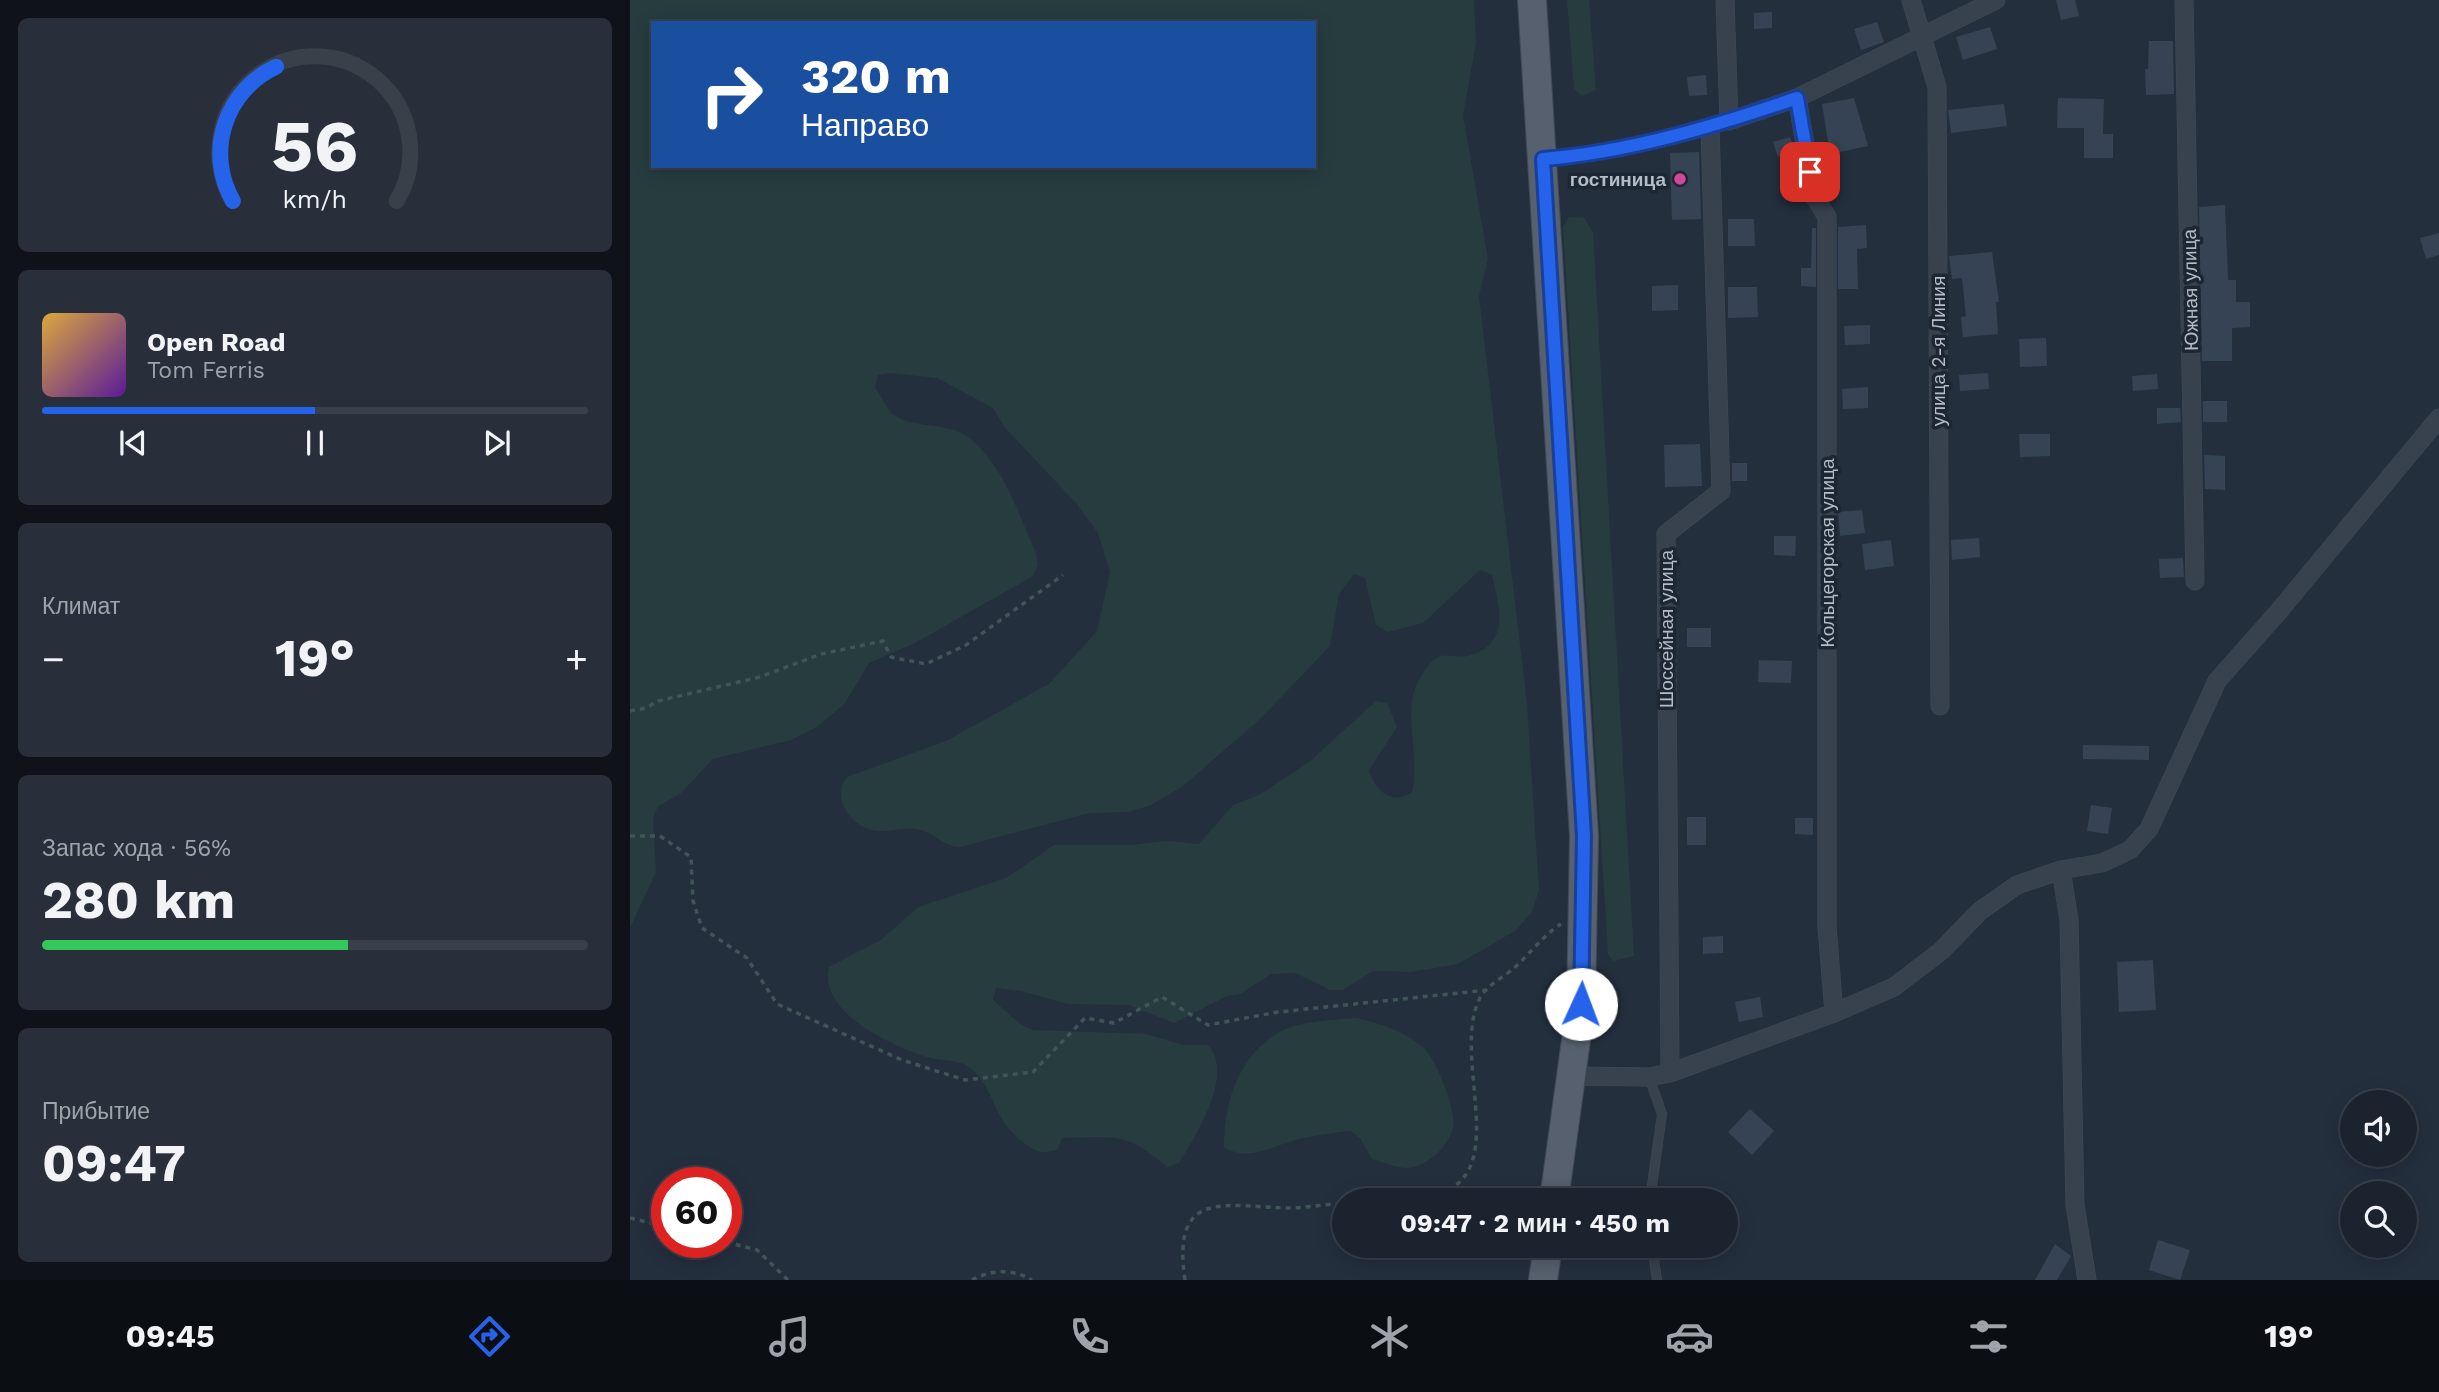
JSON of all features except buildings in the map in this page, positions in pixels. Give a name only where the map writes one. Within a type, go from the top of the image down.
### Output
[{"type":"main road","points":[[1532,0],[1584,836],[1581,1004],[1556,1188]]},
{"type":"main road","points":[[1543,1280],[1546,1258]]},
{"type":"street","points":[[1724,0],[1729,121],[1797,98],[1996,0]]},
{"type":"street","name":"улица 2-я Линия","points":[[1911,0],[1937,87],[1940,705]]},
{"type":"street","name":"Южная улица","points":[[2184,0],[2195,581]]},
{"type":"street","name":"Кольцегорская улица","points":[[1797,98],[1814,196],[1827,217],[1827,928],[1834,1013]]},
{"type":"street","name":"Шоссейная улица","points":[[1670,1073],[1666,534],[1721,491],[1710,127]]},
{"type":"street","points":[[1572,1076],[1649,1077],[1670,1073],[1834,1013],[1894,987],[1941,951],[1980,911],[2017,885],[2061,870],[2102,863],[2130,850],[2150,829],[2217,681],[2279,611],[2439,418]]},
{"type":"street","points":[[2061,870],[2069,920],[2075,1205],[2087,1280]]},
{"type":"lane","points":[[1543,159],[1587,156],[1729,121]]},
{"type":"lane","points":[[1649,1077],[1662,1114],[1652,1188]]},
{"type":"lane","points":[[1654,1258],[1657,1280]]},
{"type":"path","points":[[630,711],[646,708],[657,701],[760,677],[821,654],[883,641],[891,657],[926,664],[966,645],[1063,575]]},
{"type":"path","points":[[630,835],[660,835],[691,857],[693,901],[702,928],[747,958],[777,1004],[902,1060],[965,1080],[1033,1072],[1085,1018],[1114,1023],[1162,997],[1208,1026],[1278,1012],[1489,990]]},
{"type":"path","points":[[1451,1188],[1469,1174],[1478,1146],[1469,1034],[1479,997],[1515,967],[1544,935],[1564,922],[1584,921]]},
{"type":"path","points":[[1185,1280],[1181,1257],[1184,1233],[1200,1212],[1224,1203],[1290,1208],[1332,1204]]},
{"type":"path","points":[[630,1218],[651,1223]]},
{"type":"path","points":[[742,1246],[757,1250],[788,1280]]},
{"type":"path","points":[[972,1280],[981,1275],[1011,1270],[1032,1280]]},
{"type":"green space","points":[[630,0],[1474,0],[1476,43],[1463,115],[1488,259],[1479,296],[1527,704],[1539,890],[1532,912],[1515,931],[1458,964],[1411,972],[1373,971],[1343,990],[1330,990],[1295,973],[1271,974],[1240,994],[1227,996],[1174,1023],[1129,1005],[1068,1004],[1021,991],[996,988],[993,1000],[1020,1024],[1033,1030],[1146,1034],[1184,1045],[1208,1045],[1215,1057],[1217,1072],[1210,1104],[1179,1163],[1167,1167],[1140,1147],[1107,1137],[1062,1138],[1058,1149],[1053,1151],[1040,1152],[1032,1149],[1006,1125],[983,1082],[971,1068],[912,1052],[860,1025],[835,998],[829,983],[829,967],[881,940],[918,907],[1006,878],[1054,845],[1130,845],[1166,841],[1199,844],[1233,805],[1259,795],[1309,762],[1376,701],[1387,703],[1397,727],[1369,770],[1372,778],[1380,790],[1391,797],[1405,796],[1412,792],[1414,765],[1411,720],[1414,692],[1419,680],[1437,658],[1468,656],[1482,650],[1497,634],[1499,624],[1498,600],[1492,575],[1480,570],[1423,623],[1387,632],[1376,625],[1365,578],[1354,574],[1339,594],[1330,646],[1258,721],[1183,786],[1151,805],[1129,812],[1090,813],[960,847],[949,845],[915,829],[878,831],[864,827],[850,816],[842,801],[841,792],[847,777],[946,741],[1049,684],[1097,631],[1110,572],[1098,533],[1077,504],[1005,428],[993,408],[937,378],[890,373],[878,375],[875,387],[893,414],[911,422],[943,427],[964,434],[994,465],[1036,553],[1038,565],[1033,576],[915,643],[869,663],[845,703],[817,727],[791,740],[713,759],[680,794],[658,806],[653,818],[656,872],[630,928]]},
{"type":"green space","points":[[1567,0],[1589,0],[1596,90],[1582,96],[1574,89]]},
{"type":"green space","points":[[1569,217],[1584,218],[1593,232],[1634,956],[1613,961],[1608,954],[1563,227]]},
{"type":"green space","points":[[1356,1018],[1401,1033],[1429,1054],[1449,1098],[1453,1119],[1451,1134],[1436,1154],[1415,1167],[1395,1166],[1372,1159],[1360,1138],[1350,1131],[1299,1139],[1252,1153],[1224,1147],[1231,1096],[1245,1066],[1266,1041],[1281,1031],[1298,1025]]},
{"type":"place","name":"гостиница","points":[[1680,179]]},
{"type":"route","points":[[1581,1004],[1584,836],[1543,159],[1587,156],[1710,127],[1797,98],[1810,172]]}]
